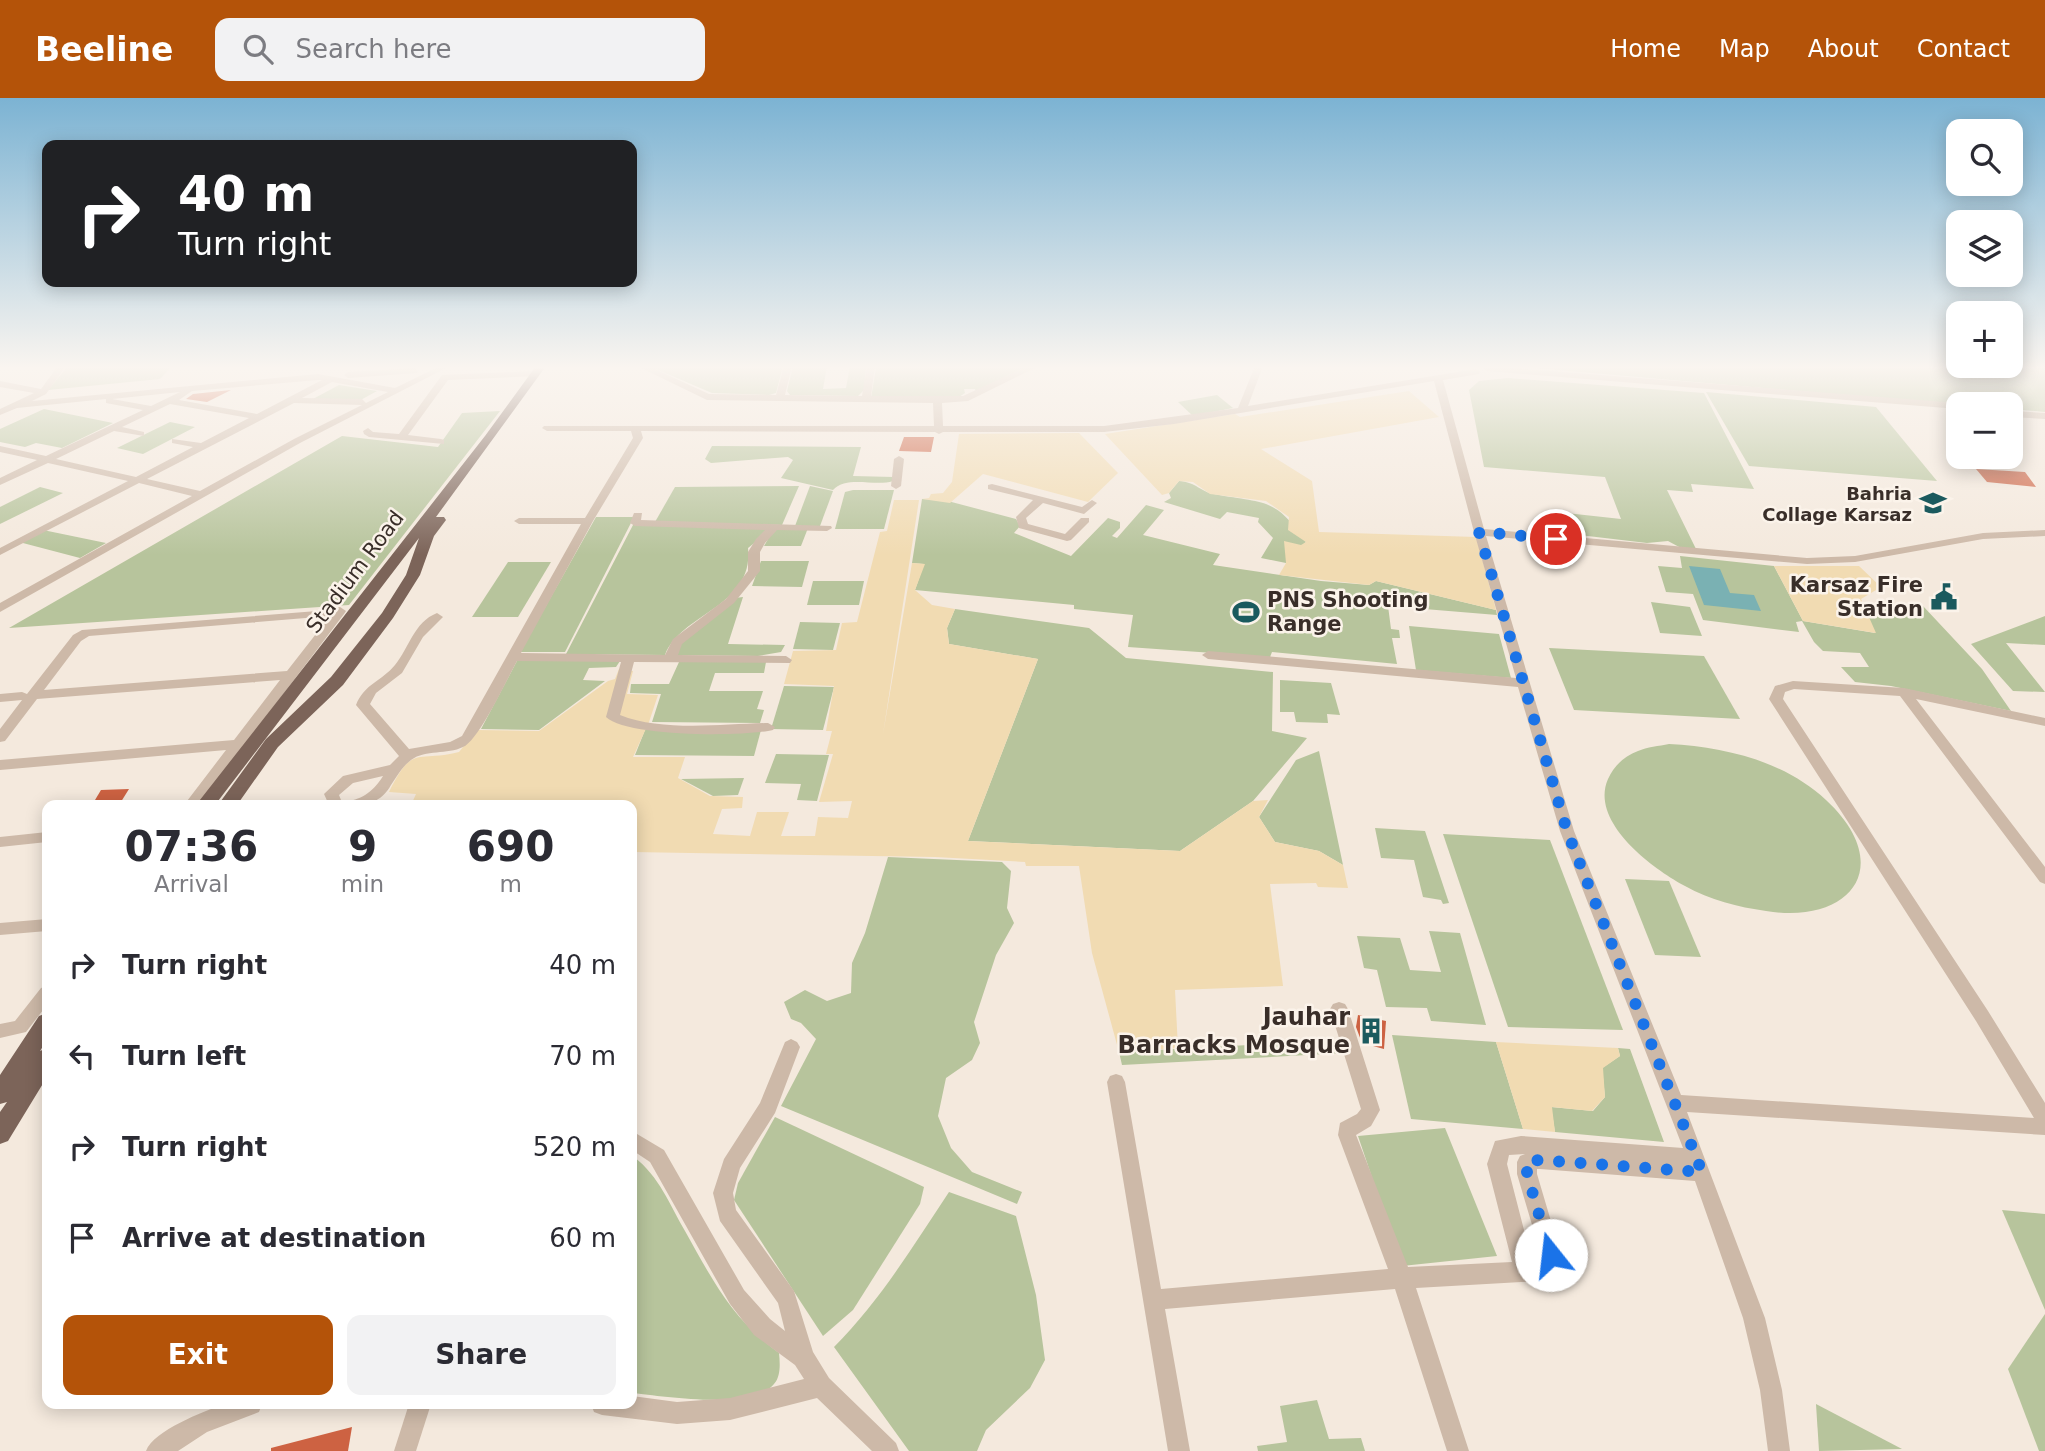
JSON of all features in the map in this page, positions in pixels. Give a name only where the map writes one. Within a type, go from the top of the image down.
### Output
[{"type":"main road","name":"Stadium Road","points":[[209,800],[496,429]]},
{"type":"main road","name":"Stadium Road","points":[[231,800],[272,743],[337,681],[388,615],[413,575],[426,535],[506,429]]},
{"type":"main road","points":[[388,615],[368,622],[362,621],[383,589],[391,564]]},
{"type":"main road","points":[[272,743],[352,644],[350,640],[340,642],[327,650]]},
{"type":"main road","points":[[0,1094],[42,1030]]},
{"type":"main road","points":[[0,1133],[42,1066]]},
{"type":"street","points":[[0,482],[110,429]]},
{"type":"street","points":[[118,429],[141,434]]},
{"type":"street","points":[[1,551],[235,429]]},
{"type":"street","points":[[295,441],[315,429]]},
{"type":"street","points":[[0,608],[317,429]]},
{"type":"street","points":[[402,438],[408,429]]},
{"type":"street","points":[[368,800],[383,791],[396,768],[407,756],[459,746],[467,739],[588,521],[638,438],[635,429]]},
{"type":"street","points":[[751,429],[1092,429]]},
{"type":"street","points":[[1452,429],[1522,683],[1567,831],[1700,1165],[1754,1318],[1766,1365],[1779,1451]]},
{"type":"street","points":[[368,431],[369,434],[441,442]]},
{"type":"street","points":[[175,441],[202,446]]},
{"type":"street","points":[[0,449],[200,494]]},
{"type":"street","points":[[895,486],[899,459]]},
{"type":"street","points":[[992,487],[1084,511],[1092,503]]},
{"type":"street","points":[[0,602],[200,494]]},
{"type":"street","points":[[1041,499],[1021,517],[1023,526],[1067,538],[1085,520]]},
{"type":"street","points":[[638,515],[635,523],[827,528]]},
{"type":"street","points":[[519,521],[588,521]]},
{"type":"street","points":[[670,658],[677,642],[730,601],[754,571],[754,552],[760,541],[774,527]]},
{"type":"street","points":[[1479,532],[1807,561],[1855,559],[1983,536],[2045,533]]},
{"type":"street","points":[[0,738],[65,640],[82,628],[322,609],[357,609]]},
{"type":"street","points":[[195,800],[292,675],[334,611]]},
{"type":"street","points":[[407,756],[363,705],[366,693],[376,683],[393,674],[406,659],[418,636],[437,617]]},
{"type":"street","points":[[1208,654],[1522,683]]},
{"type":"street","points":[[513,657],[786,660]]},
{"type":"street","points":[[629,658],[620,677],[620,697],[613,717],[621,722],[663,727],[768,727]]},
{"type":"street","points":[[0,698],[292,675]]},
{"type":"street","points":[[2045,722],[1904,692],[1793,685],[1780,689],[1776,699],[1982,1016],[2045,1120]]},
{"type":"street","points":[[1904,692],[2045,877]]},
{"type":"street","points":[[0,723],[27,696]]},
{"type":"street","points":[[0,765],[239,744]]},
{"type":"street","points":[[334,800],[331,794],[348,779],[396,768]]},
{"type":"street","points":[[0,842],[42,838]]},
{"type":"street","points":[[0,929],[42,925]]},
{"type":"street","points":[[0,1031],[20,1027],[42,999]]},
{"type":"street","points":[[1339,1009],[1371,1110],[1364,1120],[1347,1129],[1347,1135],[1402,1278],[1458,1451]]},
{"type":"street","points":[[791,1047],[768,1107],[731,1165],[723,1193],[727,1214],[787,1298],[803,1357],[821,1387],[888,1451]]},
{"type":"street","points":[[1116,1082],[1179,1451]]},
{"type":"street","points":[[1675,1103],[2045,1127]]},
{"type":"street","points":[[637,1143],[657,1156],[737,1297],[762,1327],[803,1357]]},
{"type":"street","points":[[1525,1272],[1497,1164],[1502,1147],[1521,1145],[1700,1165]]},
{"type":"street","points":[[1153,1300],[1402,1278],[1540,1271],[1550,1266],[1551,1255],[1527,1174],[1527,1161],[1700,1165]]},
{"type":"street","points":[[637,1408],[677,1413],[730,1409],[821,1387]]},
{"type":"street","points":[[157,1451],[200,1424],[218,1409]]},
{"type":"street","points":[[200,1424],[238,1409]]},
{"type":"street","points":[[405,1451],[418,1409]]},
{"type":"green space","points":[[0,429],[100,429],[62,448],[36,443],[25,447],[0,442]]},
{"type":"green space","points":[[155,429],[191,429],[143,454],[117,448]]},
{"type":"green space","points":[[451,429],[486,429],[349,605],[9,628],[342,436],[438,447]]},
{"type":"green space","points":[[1477,429],[1723,429],[1754,489],[1691,484],[1693,492],[1667,490],[1696,549],[1681,548],[1668,541],[1647,543],[1554,532],[1548,511],[1621,519],[1605,477],[1484,467]]},
{"type":"green space","points":[[1728,429],[1894,429],[1937,481],[1749,466]]},
{"type":"green space","points":[[712,446],[861,447],[853,476],[894,477],[893,481],[886,482],[846,483],[833,490],[781,478],[793,460],[788,457],[711,463],[705,459]]},
{"type":"green space","points":[[1179,481],[1190,483],[1209,493],[1267,504],[1285,517],[1306,542],[1286,563],[1261,558],[1273,538],[1258,522],[1259,518],[1227,512],[1220,519],[1164,502],[1171,498],[1169,493]]},
{"type":"green space","points":[[799,486],[782,525],[655,522],[675,487]]},
{"type":"green space","points":[[810,486],[833,491],[820,526],[795,526]]},
{"type":"green space","points":[[40,487],[63,493],[0,524],[0,507]]},
{"type":"green space","points":[[894,490],[884,529],[835,529],[845,492]]},
{"type":"green space","points":[[922,499],[944,500],[1016,519],[1020,526],[1014,533],[1071,556],[1108,518],[1120,522],[1120,528],[1112,536],[1117,538],[1146,505],[1164,510],[1143,535],[1220,554],[1213,565],[1321,581],[1369,585],[1376,581],[1496,610],[1497,615],[1388,606],[1391,629],[1399,630],[1400,638],[1392,638],[1397,664],[1272,652],[1270,657],[1128,647],[1133,615],[1074,609],[1074,605],[915,590],[924,564],[912,563]]},
{"type":"green space","points":[[596,517],[634,517],[565,652],[520,652]]},
{"type":"green space","points":[[633,525],[773,528],[748,548],[747,568],[740,584],[729,597],[686,629],[673,641],[665,655],[566,654]]},
{"type":"green space","points":[[775,527],[808,528],[801,546],[764,546]]},
{"type":"green space","points":[[43,530],[106,543],[80,558],[19,542]]},
{"type":"green space","points":[[1680,556],[1774,566],[1803,621],[1875,633],[1862,604],[1923,606],[1982,669],[2011,711],[1891,686],[1855,682],[1841,667],[1869,667],[1860,653],[1823,651],[1814,642],[1802,621],[1796,622],[1799,632],[1703,620],[1693,594],[1666,592],[1658,566],[1682,568]]},
{"type":"green space","points":[[761,561],[809,561],[802,587],[752,586]]},
{"type":"green space","points":[[508,562],[551,562],[518,617],[472,617]]},
{"type":"green space","points":[[813,581],[864,581],[859,605],[807,605]]},
{"type":"green space","points":[[743,597],[728,644],[785,645],[781,652],[758,656],[677,655],[682,641],[735,598]]},
{"type":"green space","points":[[1651,602],[1690,607],[1702,636],[1660,633]]},
{"type":"green space","points":[[955,609],[1089,628],[1126,658],[1273,672],[1272,731],[1307,738],[1253,801],[1180,851],[968,841],[1038,659],[949,644],[947,628]]},
{"type":"green space","points":[[2045,616],[2045,645],[2006,643],[2045,692],[2013,691],[1971,644]]},
{"type":"green space","points":[[800,622],[840,623],[833,650],[793,649]]},
{"type":"green space","points":[[1409,626],[1499,634],[1511,678],[1416,670]]},
{"type":"green space","points":[[1549,648],[1704,656],[1740,719],[1574,710]]},
{"type":"green space","points":[[518,659],[620,661],[616,667],[589,668],[583,680],[605,681],[539,730],[481,729]]},
{"type":"green space","points":[[679,662],[766,662],[764,673],[715,673],[709,691],[763,691],[757,709],[764,710],[760,723],[652,722],[661,694],[630,693],[631,684],[669,684]]},
{"type":"green space","points":[[1280,680],[1331,683],[1340,715],[1327,714],[1328,723],[1296,722],[1294,712],[1280,712]]},
{"type":"green space","points":[[784,686],[834,687],[823,730],[771,729]]},
{"type":"green space","points":[[645,730],[761,730],[754,756],[635,755]]},
{"type":"green space","points":[[1669,744],[1753,758],[1792,775],[1809,787],[1826,800],[1847,824],[1858,847],[1860,867],[1854,885],[1841,899],[1821,909],[1796,913],[1766,911],[1714,899],[1685,886],[1657,868],[1627,842],[1616,827],[1608,811],[1605,795],[1610,774],[1624,759],[1642,750]]},
{"type":"green space","points":[[1319,751],[1343,865],[1319,851],[1275,842],[1259,817],[1296,760]]},
{"type":"green space","points":[[776,754],[829,755],[817,801],[797,800],[801,784],[765,783]]},
{"type":"green space","points":[[744,778],[738,795],[713,796],[681,779]]},
{"type":"green space","points":[[1375,828],[1425,831],[1449,903],[1443,904],[1441,900],[1423,897],[1414,860],[1381,858]]},
{"type":"green space","points":[[1443,834],[1550,840],[1623,1030],[1508,1027]]},
{"type":"green space","points":[[888,857],[1002,862],[1011,871],[1007,908],[1014,923],[996,955],[974,1022],[980,1043],[972,1060],[946,1078],[938,1116],[951,1148],[972,1172],[1022,1192],[1017,1204],[781,1106],[816,1039],[801,1023],[791,1019],[784,1002],[805,990],[827,1001],[851,993],[852,963],[865,933]]},
{"type":"green space","points":[[1625,879],[1669,881],[1701,957],[1655,955]]},
{"type":"green space","points":[[1429,931],[1460,933],[1486,1025],[1431,1021],[1427,1008],[1386,1007],[1377,970],[1364,968],[1357,936],[1400,938],[1410,970],[1441,972]]},
{"type":"green space","points":[[1392,1035],[1496,1042],[1523,1129],[1411,1119]]},
{"type":"green space","points":[[1341,1040],[1344,1053],[1122,1065],[1119,1052]]},
{"type":"green space","points":[[1618,1048],[1630,1049],[1664,1142],[1555,1132],[1551,1107],[1593,1111],[1605,1097],[1602,1068],[1620,1056]]},
{"type":"green space","points":[[775,1117],[924,1187],[920,1204],[853,1310],[823,1336],[734,1200],[738,1183]]},
{"type":"green space","points":[[1445,1128],[1497,1256],[1402,1266],[1358,1136]]},
{"type":"green space","points":[[637,1160],[657,1182],[705,1266],[736,1313],[779,1353],[778,1377],[774,1384],[763,1392],[728,1400],[637,1394]]},
{"type":"green space","points":[[949,1192],[1016,1216],[1036,1295],[1045,1360],[1030,1388],[986,1430],[977,1451],[909,1451],[834,1347],[881,1292]]},
{"type":"green space","points":[[2002,1210],[2045,1214],[2045,1310]]},
{"type":"green space","points":[[2045,1314],[2045,1451],[2039,1451],[2008,1369]]},
{"type":"green space","points":[[1317,1400],[1329,1439],[1361,1438],[1365,1451],[1258,1451],[1257,1446],[1287,1442],[1280,1406]]},
{"type":"green space","points":[[1816,1404],[1902,1449],[1819,1451]]},
{"type":"sand","points":[[1137,429],[1371,429],[1261,449],[1312,481],[1319,532],[1476,537],[1496,610],[1376,581],[1369,585],[1279,575],[1286,563],[1284,541],[1301,545],[1306,542],[1288,530],[1289,517],[1266,501],[1210,494],[1193,482],[1179,481],[1169,493],[1162,495],[1105,434]]},
{"type":"sand","points":[[1079,433],[1118,473],[1088,502],[983,474],[950,503],[922,499],[929,498],[931,494],[943,493],[952,482],[959,434]]},
{"type":"sand","points":[[894,500],[919,500],[883,734],[912,563],[925,564],[915,590],[932,605],[955,609],[947,628],[949,644],[1038,659],[968,841],[1180,851],[1253,801],[1268,800],[1259,817],[1275,842],[1319,851],[1343,865],[1348,888],[1318,887],[1316,883],[1270,884],[1283,986],[1175,990],[1178,1048],[1119,1052],[1092,953],[1079,866],[1026,866],[1025,862],[935,857],[637,852],[637,800],[413,800],[416,794],[389,792],[410,761],[459,752],[477,730],[539,731],[608,681],[615,679],[619,669],[633,671],[627,694],[658,695],[633,757],[685,757],[678,778],[710,796],[743,797],[742,808],[722,809],[713,834],[750,836],[757,812],[789,812],[781,836],[815,836],[818,817],[848,818],[852,801],[819,802],[833,754],[826,754],[832,731],[826,731],[834,686],[784,684],[793,651],[836,650],[842,623],[857,622],[880,532],[887,531]]},
{"type":"sand","points":[[1774,566],[1859,566],[1881,587],[1861,599],[1876,633],[1803,621]]},
{"type":"sand","points":[[1496,1042],[1618,1048],[1620,1056],[1603,1068],[1605,1097],[1592,1111],[1552,1107],[1555,1132],[1523,1129]]},
{"type":"water","points":[[1689,566],[1720,569],[1730,593],[1754,595],[1761,611],[1704,605]]},
{"type":"building","points":[[904,437],[934,437],[931,452],[899,451]]},
{"type":"building","points":[[1976,469],[2025,472],[2036,487],[1987,482]]},
{"type":"building","points":[[129,789],[122,800],[95,800],[101,790]]},
{"type":"building","name":"Jauhar Barracks Mosque","points":[[1358,1015],[1386,1021],[1384,1049],[1362,1043],[1356,1027]]},
{"type":"building","points":[[352,1427],[348,1451],[271,1451],[271,1448]]},
{"type":"place","name":"Bahria Collage Karsaz","points":[[1933,503]]},
{"type":"place","name":"Karsaz Fire Station","points":[[1944,597]]},
{"type":"place","name":"PNS Shooting Range","points":[[1246,612]]},
{"type":"place","name":"Jauhar Barracks Mosque","points":[[1371,1031]]},
{"type":"route","points":[[1551,1255],[1527,1174],[1527,1161],[1532,1159],[1702,1172],[1567,831],[1479,532],[1556,539]]}]
